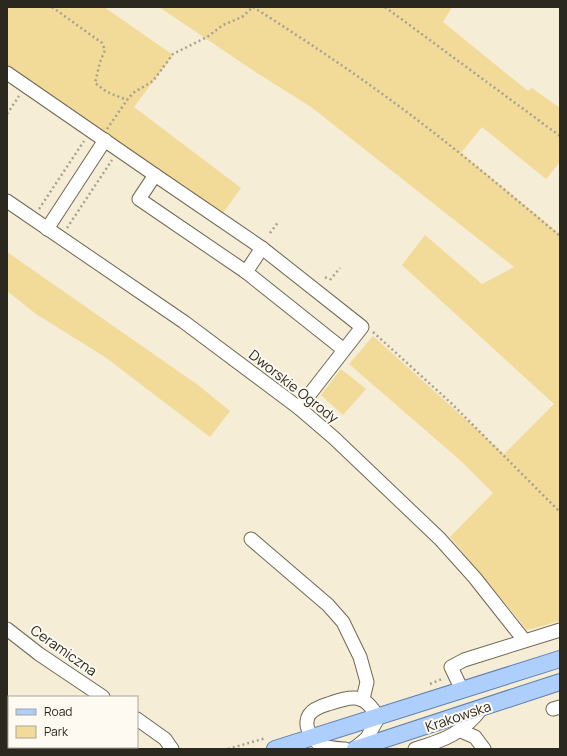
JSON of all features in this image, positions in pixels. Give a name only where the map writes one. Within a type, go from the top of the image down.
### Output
[{"type":"main road","name":"Krakowska","points":[[275,749],[560,660]]},
{"type":"main road","name":"Krakowska","points":[[354,749],[560,682]]},
{"type":"street","points":[[9,78],[103,139],[262,248],[362,327],[299,408]]},
{"type":"street","points":[[47,229],[103,139]]},
{"type":"street","points":[[155,175],[139,199],[246,272],[344,350]]},
{"type":"street","name":"Dworskie Ogrody","points":[[7,201],[184,322],[299,408],[334,438],[440,539],[515,626],[524,640]]},
{"type":"street","points":[[246,272],[262,248]]},
{"type":"street","points":[[251,539],[328,605],[343,622],[363,655],[367,682],[363,699]]},
{"type":"street","name":"Ceramiczna","points":[[7,629],[44,658],[101,696]]},
{"type":"street","name":"Krakowska","points":[[462,690],[451,667],[464,660],[560,630]]},
{"type":"street","points":[[345,749],[319,745],[311,738],[307,726],[308,716],[311,712],[319,707],[348,698],[363,699],[372,706],[378,718],[367,738],[354,749]]},
{"type":"street","points":[[415,749],[449,738],[461,731],[482,708]]},
{"type":"street","points":[[138,720],[165,739],[172,749]]},
{"type":"street","points":[[461,731],[475,737],[484,749]]},
{"type":"path","points":[[52,7],[102,43],[105,50],[100,62],[95,83],[108,92],[127,100]]},
{"type":"path","points":[[103,139],[127,100],[133,93],[153,81],[173,54],[207,37],[223,25],[242,17],[253,7],[397,105],[460,154],[560,236]]},
{"type":"path","points":[[385,7],[560,136]]},
{"type":"path","points":[[7,114],[22,91]]},
{"type":"path","points":[[35,215],[88,136]]},
{"type":"path","points":[[64,233],[116,155]]},
{"type":"path","points":[[270,233],[279,221]]},
{"type":"path","points":[[328,279],[340,268]]},
{"type":"path","points":[[371,330],[456,409],[560,512]]},
{"type":"green space","points":[[7,7],[104,7],[173,55],[134,107],[241,188],[223,213],[7,66]]},
{"type":"green space","points":[[159,7],[452,7],[443,22],[528,91],[532,88],[560,108],[560,162],[546,179],[482,127],[461,153],[560,234],[560,621],[527,630],[450,537],[493,493],[461,461],[349,364],[373,336],[504,454],[554,404],[402,265],[425,235],[482,284],[514,267],[311,107],[251,69]]},
{"type":"green space","points":[[7,252],[198,385],[230,411],[210,437],[105,357],[36,314],[7,291]]},
{"type":"green space","points":[[341,369],[366,389],[343,415],[321,395]]}]
